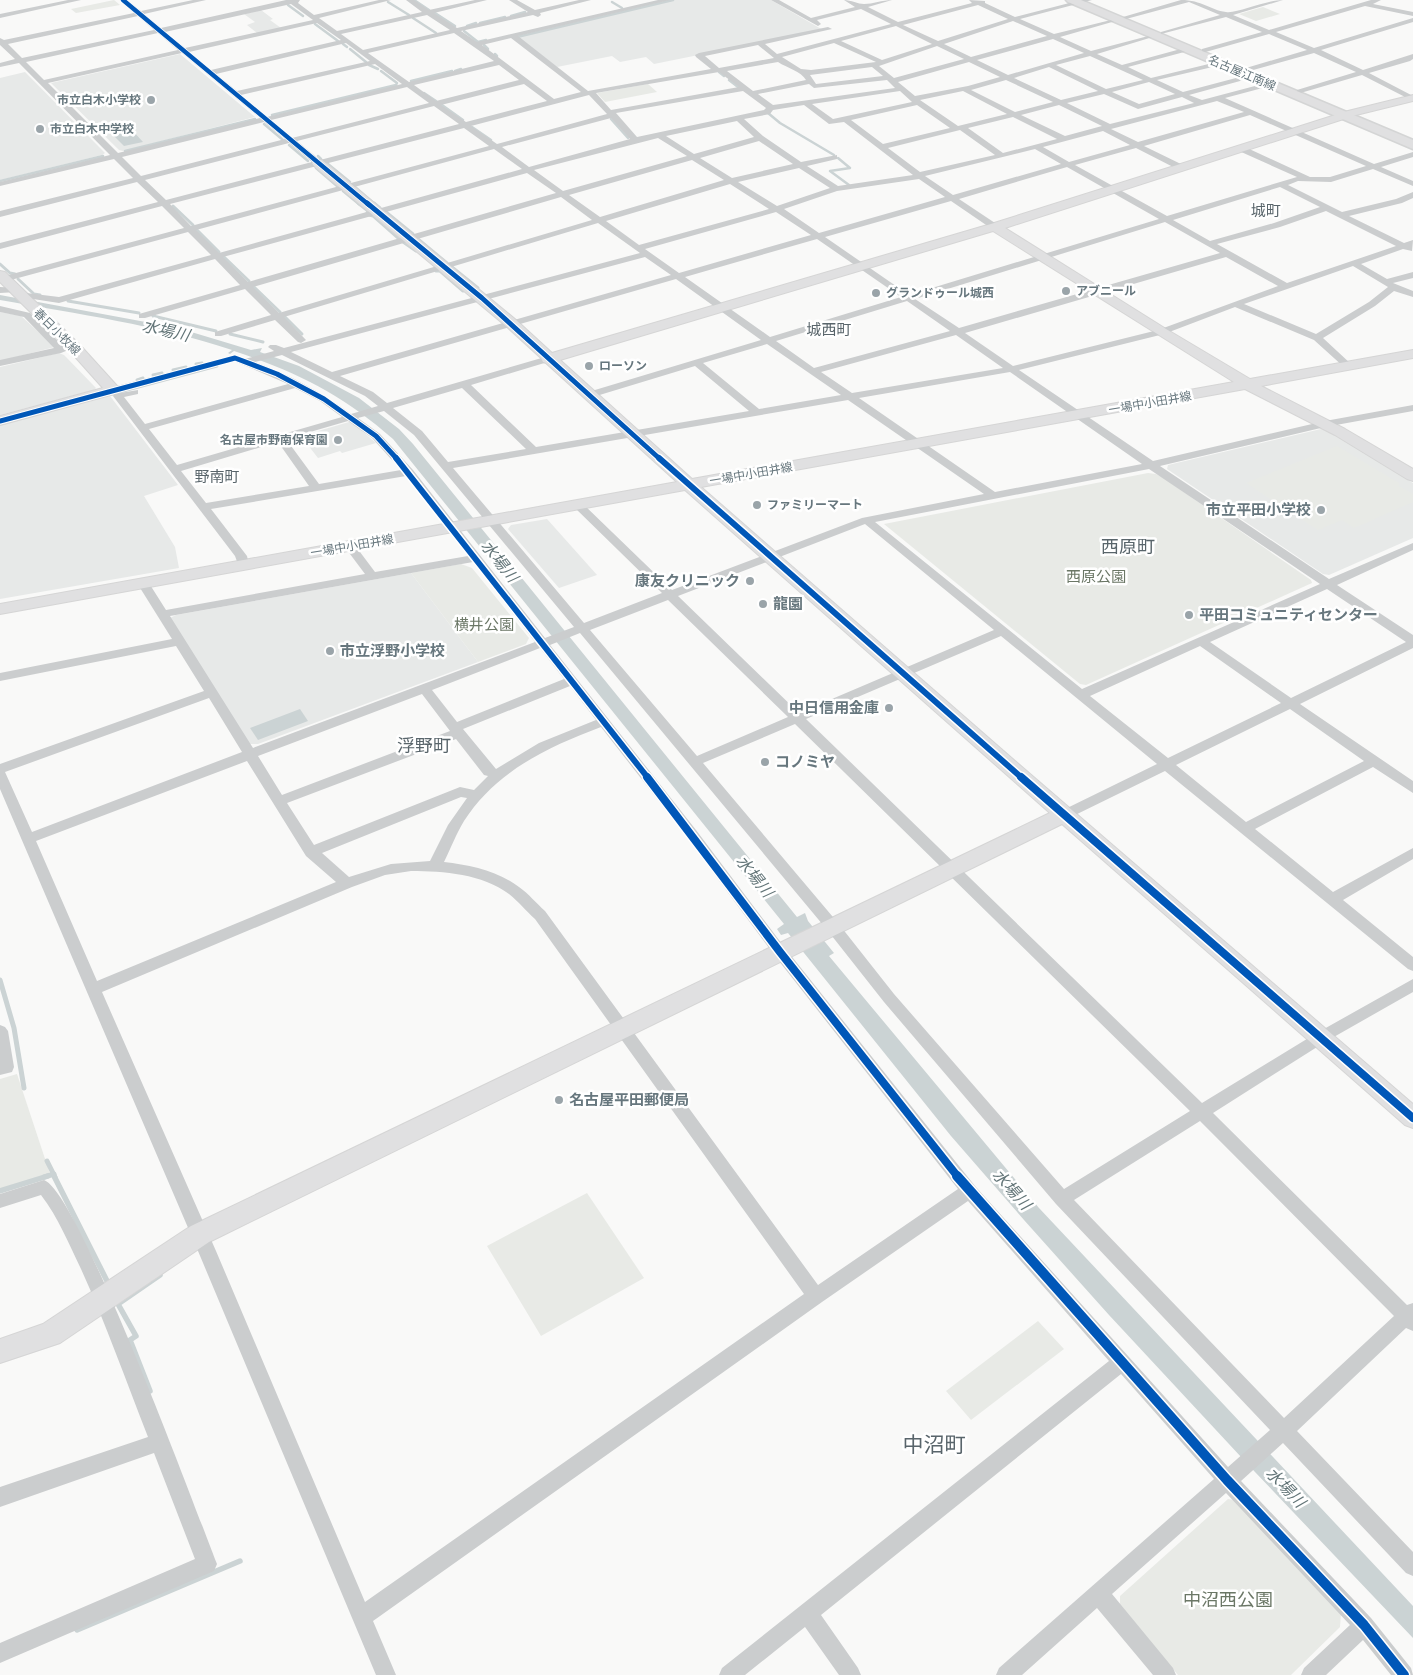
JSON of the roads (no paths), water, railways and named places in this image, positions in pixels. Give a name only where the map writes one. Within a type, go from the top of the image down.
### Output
[{"type":"main road","name":"名古屋江南線","points":[[1082,1],[1158,34],[1204,51],[1267,84],[1413,139]]},
{"type":"main road","name":"名古屋江南線","points":[[1158,34],[1185,49],[1218,63],[1300,92],[1413,145]]},
{"type":"street","points":[[0,16],[78,0]]},
{"type":"street","points":[[123,0],[511,324],[902,674],[1413,1118]]},
{"type":"street","points":[[1,42],[204,0]]},
{"type":"street","points":[[0,65],[291,1],[303,0]]},
{"type":"street","points":[[44,82],[183,51],[388,0]]},
{"type":"street","points":[[409,0],[476,44],[553,102]]},
{"type":"street","points":[[335,33],[484,0]]},
{"type":"street","points":[[512,0],[556,26]]},
{"type":"street","points":[[362,52],[588,0]]},
{"type":"street","points":[[476,44],[667,0]]},
{"type":"street","points":[[776,1],[788,0]]},
{"type":"street","points":[[847,0],[1060,104],[1182,168]]},
{"type":"street","points":[[810,20],[889,0]]},
{"type":"street","points":[[0,246],[588,93],[780,58],[834,40],[975,1],[990,0]]},
{"type":"street","points":[[805,72],[814,86],[890,80],[1189,0],[1315,50],[1412,99]]},
{"type":"street","points":[[807,104],[832,122],[1006,78],[1280,0]]},
{"type":"street","points":[[1344,0],[1413,14]]},
{"type":"street","points":[[1204,51],[1378,0]]},
{"type":"street","points":[[291,1],[769,341],[992,495]]},
{"type":"street","points":[[776,1],[843,38]]},
{"type":"street","points":[[975,1],[1199,102]]},
{"type":"street","points":[[758,43],[792,67],[805,72],[877,63],[1013,19],[1082,1]]},
{"type":"street","points":[[620,4],[628,9]]},
{"type":"street","points":[[1401,11],[1413,5]]},
{"type":"street","points":[[1050,65],[1138,107],[1181,94],[1188,94],[1315,50],[1413,20]]},
{"type":"street","points":[[771,108],[699,55],[828,29]]},
{"type":"street","points":[[513,36],[588,93],[612,114],[635,140]]},
{"type":"street","points":[[834,40],[859,53],[867,53],[890,80],[916,101],[1002,156]]},
{"type":"street","points":[[209,72],[347,41]]},
{"type":"street","points":[[1,42],[22,60],[301,340]]},
{"type":"street","points":[[1121,67],[1185,49]]},
{"type":"street","points":[[1300,92],[1411,59]]},
{"type":"street","points":[[236,94],[376,62]]},
{"type":"street","points":[[0,184],[500,62]]},
{"type":"street","points":[[883,147],[1218,63]]},
{"type":"street","points":[[0,214],[525,82]]},
{"type":"street","points":[[753,94],[810,82]]},
{"type":"street","points":[[242,565],[241,556],[118,396],[279,353],[642,250],[836,189],[920,175],[1002,156],[1062,138],[1162,114],[1267,84]]},
{"type":"street","points":[[1,281],[189,228],[612,114],[745,88]]},
{"type":"street","points":[[17,292],[58,300],[635,140],[767,112],[771,108],[901,89]]},
{"type":"street","points":[[964,89],[1062,138]]},
{"type":"street","points":[[1218,98],[1413,184]]},
{"type":"street","points":[[175,469],[995,227],[1348,115],[1412,99]]},
{"type":"street","points":[[332,375],[1249,113]]},
{"type":"street","points":[[738,118],[760,138],[836,189]]},
{"type":"street","points":[[844,119],[951,198],[1161,332],[1280,403],[1325,424],[1409,471]]},
{"type":"street","points":[[0,1351],[51,1334],[200,1234],[1064,815],[1413,642],[862,266],[777,209],[659,136]]},
{"type":"street","points":[[142,316],[760,138]]},
{"type":"street","points":[[1034,146],[1285,286]]},
{"type":"street","points":[[1242,148],[1311,180]]},
{"type":"street","points":[[589,395],[1280,184],[1298,179],[1332,180],[1413,154]]},
{"type":"street","points":[[218,334],[731,181],[834,157]]},
{"type":"street","points":[[1280,184],[1326,208],[1410,247]]},
{"type":"street","points":[[1342,215],[1399,201],[1413,195]]},
{"type":"street","points":[[1208,244],[1277,225],[1326,208]]},
{"type":"street","points":[[446,466],[1012,369],[1161,332],[1285,286],[1410,247]]},
{"type":"street","points":[[813,371],[957,332],[1226,254]]},
{"type":"street","points":[[1354,263],[1390,284],[1413,294]]},
{"type":"street","points":[[1317,338],[1372,304],[1390,284],[1413,275]]},
{"type":"street","name":"春日小牧線","points":[[1,281],[17,292],[40,314],[68,348],[113,390]]},
{"type":"street","points":[[478,296],[273,347],[279,353],[332,375],[369,394],[418,433],[579,628],[694,762],[830,929],[1062,1199],[1279,1434],[1413,1566]]},
{"type":"street","points":[[1235,304],[1317,338],[1348,366]]},
{"type":"street","points":[[0,309],[27,315],[68,348]]},
{"type":"street","points":[[0,363],[68,348]]},
{"type":"street","name":"一場中小田井線","points":[[0,609],[1412,355]]},
{"type":"street","points":[[0,421],[235,358],[250,361],[298,384],[353,417],[376,436],[456,527],[474,558],[544,642],[571,681],[784,951],[969,1191],[1122,1362],[1232,1476],[1364,1625],[1404,1675]]},
{"type":"street","points":[[697,363],[757,414]]},
{"type":"street","points":[[142,428],[298,384]]},
{"type":"street","points":[[464,384],[534,451]]},
{"type":"street","points":[[28,839],[866,520],[1151,465],[1325,424],[1413,408]]},
{"type":"street","points":[[280,438],[316,488]]},
{"type":"street","points":[[204,507],[409,472]]},
{"type":"street","points":[[578,505],[1411,1317],[1006,1675]]},
{"type":"street","points":[[866,520],[1083,694],[1413,965]]},
{"type":"street","points":[[350,546],[371,576]]},
{"type":"street","points":[[1083,694],[1413,546]]},
{"type":"street","points":[[162,614],[474,558]]},
{"type":"street","points":[[143,583],[311,852],[346,883]]},
{"type":"street","points":[[694,762],[1003,631]]},
{"type":"street","points":[[0,677],[180,641]]},
{"type":"street","points":[[1202,642],[1413,788]]},
{"type":"street","points":[[279,801],[456,731],[571,681]]},
{"type":"street","points":[[424,688],[489,772],[498,775]]},
{"type":"street","points":[[0,769],[211,693]]},
{"type":"street","points":[[435,866],[453,829],[476,796],[498,775],[534,749],[564,735],[603,722]]},
{"type":"street","points":[[1245,828],[1374,761]]},
{"type":"street","points":[[0,774],[200,1234],[386,1675]]},
{"type":"street","points":[[311,852],[460,792],[476,796]]},
{"type":"street","points":[[1333,899],[1413,853]]},
{"type":"street","points":[[93,989],[346,883],[399,868],[435,866],[478,873],[512,888],[540,915],[816,1296]]},
{"type":"street","points":[[1062,1199],[1320,1038],[1413,985]]},
{"type":"street","points":[[0,1031],[6,1068],[0,1069]]},
{"type":"street","points":[[0,1201],[44,1187],[72,1232],[103,1299],[207,1564],[0,1652]]},
{"type":"street","points":[[362,1617],[816,1296],[969,1191]]},
{"type":"street","points":[[729,1675],[1122,1362]]},
{"type":"street","points":[[0,1497],[159,1442]]},
{"type":"street","points":[[1099,1594],[1166,1675]]},
{"type":"street","points":[[807,1613],[851,1675]]},
{"type":"street","points":[[1311,1675],[1364,1625]]},
{"type":"water","points":[[132,130],[143,142],[124,146],[113,135]]},
{"type":"water","name":"水場川","points":[[0,295],[178,328],[251,350],[262,348],[260,352],[299,366],[359,398],[399,429],[797,917],[805,913],[808,921],[834,953],[829,956],[1039,1208],[1413,1606],[1413,1638],[1109,1315],[951,1136],[788,933],[781,935],[777,929],[784,924],[393,439],[337,397],[299,376],[257,359],[234,351],[230,354],[228,353],[232,350],[175,334],[117,321],[0,300]]},
{"type":"water","points":[[300,709],[308,721],[258,740],[250,728]]},
{"type":"waterway","points":[[414,0],[429,10]]},
{"type":"waterway","points":[[520,40],[517,37],[673,0]]},
{"type":"waterway","points":[[388,2],[409,15]]},
{"type":"waterway","points":[[612,2],[622,8]]},
{"type":"waterway","points":[[288,5],[303,16]]},
{"type":"waterway","points":[[511,16],[525,12]]},
{"type":"waterway","points":[[435,13],[455,26]]},
{"type":"waterway","points":[[480,23],[505,17]]},
{"type":"waterway","points":[[413,18],[436,33]]},
{"type":"waterway","points":[[467,26],[476,23]]},
{"type":"waterway","points":[[315,24],[338,41]]},
{"type":"waterway","points":[[464,31],[478,42],[486,40]]},
{"type":"waterway","points":[[343,44],[347,47]]},
{"type":"waterway","points":[[484,45],[488,49]]},
{"type":"waterway","points":[[350,49],[366,62]]},
{"type":"waterway","points":[[369,65],[378,69]]},
{"type":"waterway","points":[[455,71],[461,69]]},
{"type":"waterway","points":[[272,115],[396,85],[397,83],[381,71]]},
{"type":"waterway","points":[[411,81],[452,71]]},
{"type":"waterway","points":[[719,72],[724,76]]},
{"type":"waterway","points":[[729,80],[738,87]]},
{"type":"waterway","points":[[424,93],[436,101]]},
{"type":"waterway","points":[[442,105],[463,120]]},
{"type":"waterway","points":[[768,113],[780,123],[834,155]]},
{"type":"waterway","points":[[125,151],[255,119]]},
{"type":"waterway","points":[[611,119],[628,138]]},
{"type":"waterway","points":[[264,124],[283,140]]},
{"type":"waterway","points":[[472,127],[491,140]]},
{"type":"waterway","points":[[289,145],[308,161]]},
{"type":"waterway","points":[[0,181],[103,156]]},
{"type":"waterway","points":[[318,156],[321,159]]},
{"type":"waterway","points":[[838,158],[850,168],[830,171],[849,185]]},
{"type":"waterway","points":[[328,164],[350,182]]},
{"type":"waterway","points":[[316,168],[337,186]]},
{"type":"waterway","points":[[355,187],[376,205]]},
{"type":"waterway","points":[[343,191],[360,205]]},
{"type":"waterway","points":[[358,203],[368,211],[367,213]]},
{"type":"waterway","points":[[374,203],[380,208]]},
{"type":"waterway","points":[[173,206],[193,225]]},
{"type":"waterway","points":[[386,212],[413,234]]},
{"type":"waterway","points":[[369,215],[373,216],[399,239]]},
{"type":"waterway","points":[[197,230],[219,252]]},
{"type":"waterway","points":[[418,239],[447,263]]},
{"type":"waterway","points":[[403,242],[416,251]]},
{"type":"waterway","points":[[224,257],[249,281]]},
{"type":"waterway","points":[[0,264],[10,273],[15,274]]},
{"type":"waterway","points":[[452,267],[478,288]]},
{"type":"waterway","points":[[436,271],[440,271],[463,291]]},
{"type":"waterway","points":[[18,279],[34,294],[40,295]]},
{"type":"waterway","points":[[254,287],[280,312]]},
{"type":"waterway","name":"水場川","points":[[68,301],[139,313]]},
{"type":"waterway","name":"水場川","points":[[153,316],[216,331]]},
{"type":"waterway","points":[[285,317],[302,334]]},
{"type":"waterway","points":[[230,334],[263,342]]},
{"type":"waterway","points":[[196,364],[202,363]]},
{"type":"waterway","points":[[112,394],[217,366]]},
{"type":"waterway","points":[[173,370],[186,367]]},
{"type":"waterway","points":[[153,375],[162,373]]},
{"type":"waterway","points":[[137,380],[143,378]]},
{"type":"waterway","points":[[0,980],[14,1028],[24,1088]]},
{"type":"waterway","points":[[47,1161],[54,1174]]},
{"type":"waterway","points":[[44,1177],[54,1174]]},
{"type":"waterway","points":[[0,1191],[48,1176]]},
{"type":"waterway","points":[[54,1176],[107,1281]]},
{"type":"waterway","points":[[150,1391],[130,1340],[136,1336],[118,1304],[160,1275]]},
{"type":"waterway","points":[[77,1630],[240,1561]]},
{"type":"place","name":"市立白木小学校","points":[[151,100]]},
{"type":"place","name":"市立白木中学校","points":[[40,129]]},
{"type":"place","name":"アブニール","points":[[1066,291]]},
{"type":"place","name":"グランドゥール城西","points":[[876,293]]},
{"type":"place","name":"ローソン","points":[[589,366]]},
{"type":"place","name":"名古屋市野南保育園","points":[[338,440]]},
{"type":"place","name":"ファミリーマート","points":[[757,505]]},
{"type":"place","name":"市立平田小学校","points":[[1321,510]]},
{"type":"place","name":"康友クリニック","points":[[750,581]]},
{"type":"place","name":"龍園","points":[[763,604]]},
{"type":"place","name":"平田コミュニティセンター","points":[[1189,615]]},
{"type":"place","name":"市立浮野小学校","points":[[330,651]]},
{"type":"place","name":"中日信用金庫","points":[[889,708]]},
{"type":"place","name":"コノミヤ","points":[[765,762]]},
{"type":"place","name":"名古屋平田郵便局","points":[[559,1100]]},
{"type":"district","name":"城町","points":[[1266,211]]},
{"type":"district","name":"城西町","points":[[829,330]]},
{"type":"district","name":"野南町","points":[[217,477]]},
{"type":"district","name":"西原町","points":[[1128,547]]},
{"type":"district","name":"浮野町","points":[[424,746]]},
{"type":"district","name":"中沼町","points":[[934,1445]]},
{"type":"park label","name":"西原公園","points":[[1096,577]]},
{"type":"park label","name":"横井公園","points":[[484,625]]},
{"type":"park label","name":"中沼西公園","points":[[1228,1600]]}]
